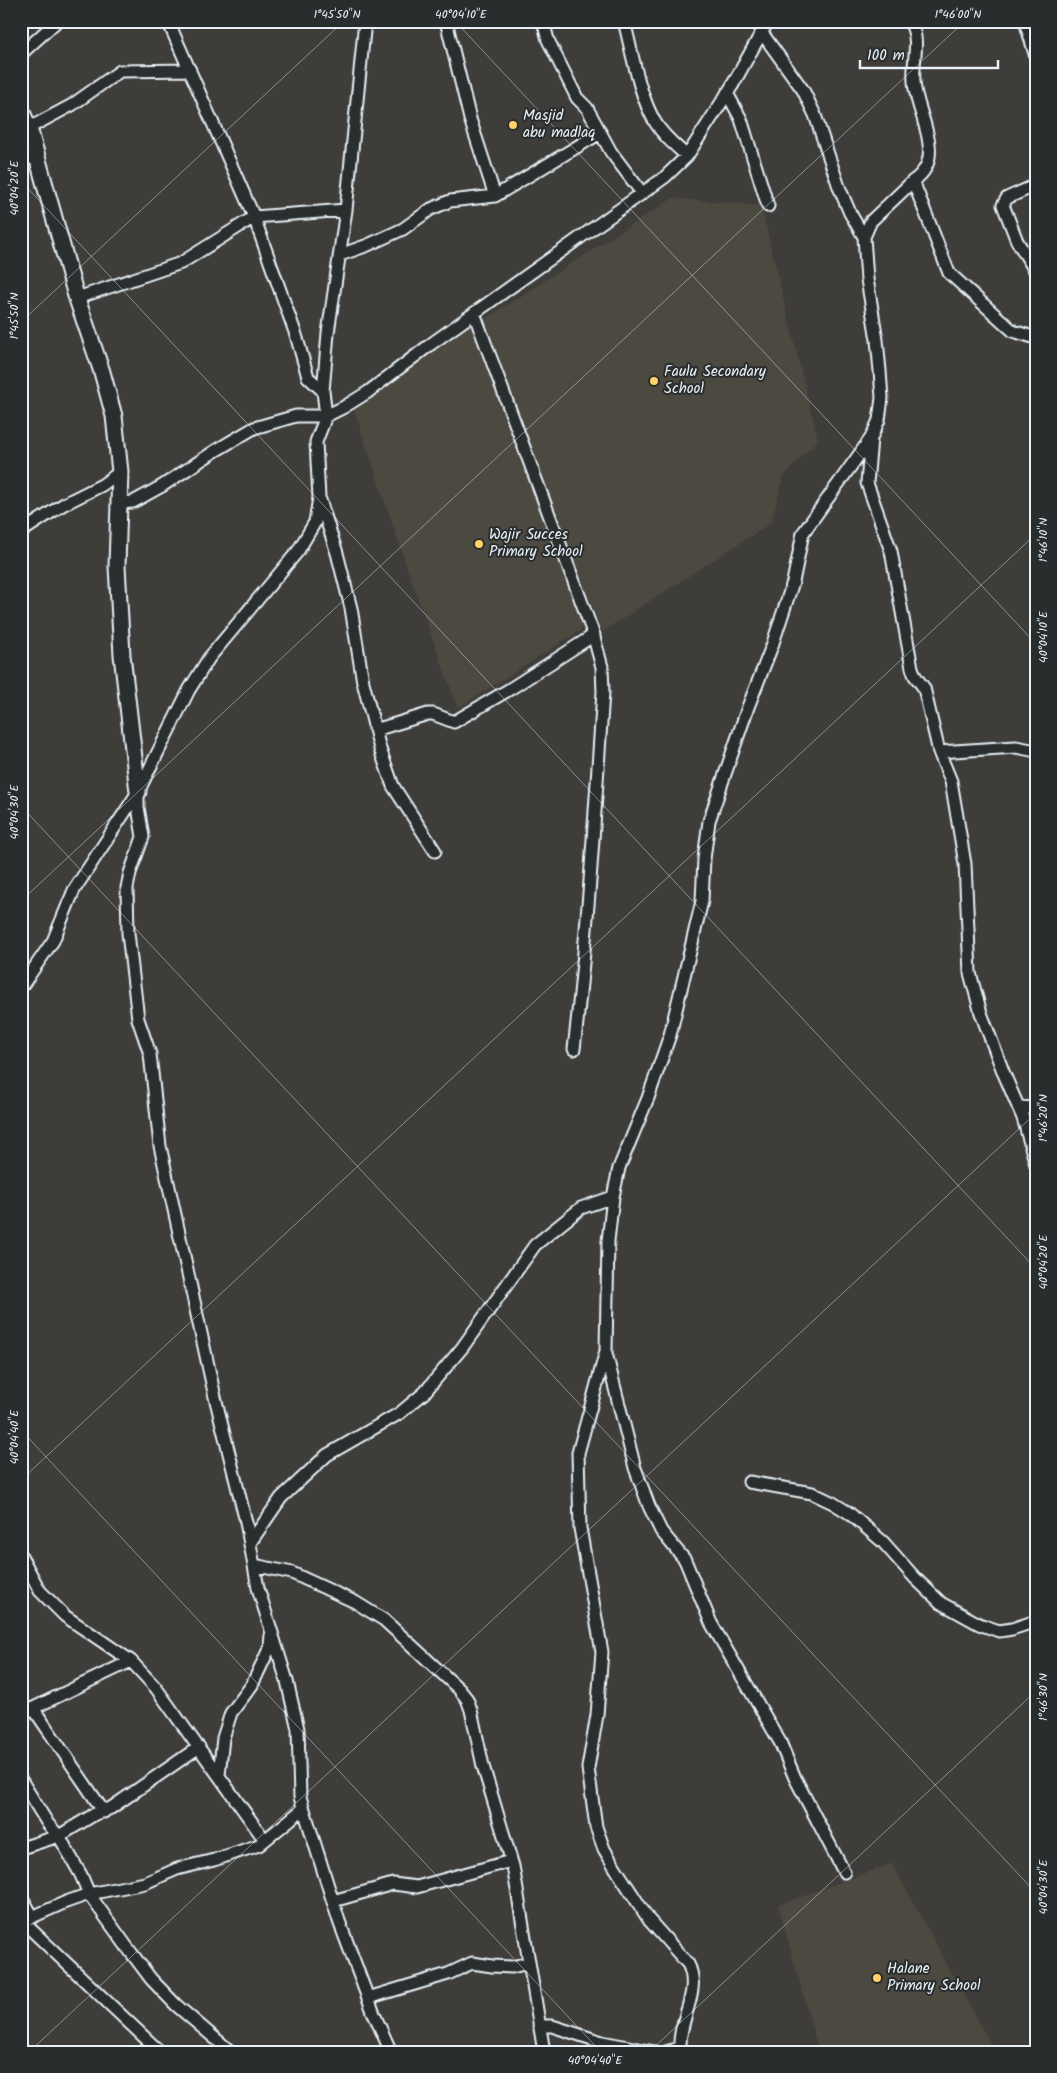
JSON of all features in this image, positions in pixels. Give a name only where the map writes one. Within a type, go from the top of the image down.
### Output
[{"type":"street","points":[[21,54],[57,21]]},
{"type":"street","points":[[168,21],[254,217],[296,335],[308,377],[323,391]]},
{"type":"street","points":[[21,987],[53,941],[74,890],[96,854],[122,820],[189,690],[209,658],[298,551],[315,522],[319,498],[316,442],[326,416],[323,391],[328,333],[346,210],[365,21]]},
{"type":"street","points":[[446,21],[470,118],[495,196]]},
{"type":"street","points":[[543,21],[548,40],[577,98],[586,108],[611,152],[642,193]]},
{"type":"street","points":[[624,21],[640,84],[654,121],[664,134],[687,156]]},
{"type":"street","points":[[666,2052],[682,2050],[679,2037],[693,1982],[692,1972],[688,1964],[649,1920],[604,1849],[596,1827],[588,1768],[598,1715],[602,1652],[580,1528],[578,1453],[606,1351],[608,1241],[613,1197],[619,1168],[648,1098],[670,1035],[702,901],[704,859],[709,821],[793,582],[803,533],[871,438],[880,420],[882,398],[877,340],[866,279],[864,237],[871,221],[926,170],[928,162],[929,138],[914,83],[916,34],[910,21]]},
{"type":"street","points":[[1025,21],[1036,56]]},
{"type":"street","points":[[766,24],[815,115],[838,187],[864,237]]},
{"type":"street","points":[[119,504],[133,502],[162,486],[254,428],[296,416],[326,416],[368,392],[474,313],[642,193],[666,178],[687,156],[727,93],[766,24]]},
{"type":"street","points":[[28,128],[72,105],[120,71],[190,70]]},
{"type":"street","points":[[727,93],[741,119],[768,206]]},
{"type":"street","points":[[21,110],[38,160],[77,298],[102,372],[114,416],[120,472],[117,566],[122,656],[138,792],[138,807],[143,837],[130,873],[127,888],[128,933],[133,990],[138,1019],[150,1054],[160,1146],[250,1543],[258,1588],[287,1681],[298,1729],[300,1797],[303,1809],[333,1901],[368,1998],[391,2052]]},
{"type":"street","points":[[340,255],[403,229],[431,209],[450,201],[495,196],[600,133]]},
{"type":"street","points":[[21,160],[28,157],[38,160]]},
{"type":"street","points":[[913,181],[949,273],[1013,331],[1036,338]]},
{"type":"street","points":[[1036,185],[1007,198],[1003,205],[1017,241],[1036,272]]},
{"type":"street","points":[[77,298],[182,263],[254,217],[346,210]]},
{"type":"street","points":[[474,313],[594,635],[602,667],[603,692],[584,961],[574,1049]]},
{"type":"street","points":[[871,438],[867,484],[891,551],[912,668],[915,676],[924,688],[938,752],[950,781],[965,864],[970,974],[981,1013],[1018,1107],[1036,1164]]},
{"type":"street","points":[[21,532],[64,504],[102,485],[120,472]]},
{"type":"street","points":[[319,498],[337,553],[351,608],[361,673],[375,730],[394,786],[435,851]]},
{"type":"street","points":[[375,730],[428,714],[434,714],[454,722],[510,689],[594,635]]},
{"type":"street","points":[[938,752],[1016,747],[1036,751]]},
{"type":"street","points":[[1018,1107],[1036,1108]]},
{"type":"street","points":[[250,1543],[281,1498],[327,1455],[400,1413],[424,1393],[462,1348],[535,1245],[582,1208],[613,1197]]},
{"type":"street","points":[[606,1351],[635,1468],[649,1506],[661,1531],[685,1560],[711,1623],[780,1742],[795,1778],[844,1872]]},
{"type":"street","points":[[749,1482],[812,1493],[833,1503],[849,1513],[883,1542],[914,1578],[941,1603],[979,1624],[999,1630],[1012,1629],[1036,1621]]},
{"type":"street","points":[[21,1556],[40,1591],[65,1616],[131,1661],[156,1688],[264,1839]]},
{"type":"street","points":[[254,1565],[292,1573],[355,1602],[384,1620],[459,1689],[467,1699],[511,1860],[544,2052]]},
{"type":"street","points":[[219,1775],[220,1753],[226,1725],[231,1713],[252,1685],[270,1647],[272,1640],[269,1622]]},
{"type":"street","points":[[21,1714],[131,1661]]},
{"type":"street","points":[[33,1708],[104,1812]]},
{"type":"street","points":[[21,1848],[58,1836],[95,1814],[104,1812],[199,1747]]},
{"type":"street","points":[[21,1780],[48,1824],[58,1836],[81,1875],[89,1894],[151,1979],[176,2005],[231,2052]]},
{"type":"street","points":[[26,1920],[89,1894],[145,1882],[177,1869],[214,1860],[259,1845],[303,1809]]},
{"type":"street","points":[[333,1901],[393,1884],[417,1887],[511,1860]]},
{"type":"street","points":[[21,1896],[26,1920],[160,2052]]},
{"type":"street","points":[[368,1998],[448,1974],[472,1963],[512,1967],[528,1963]]},
{"type":"street","points":[[539,2026],[552,2026],[602,2042],[655,2052]]},
{"type":"street","points":[[383,2033],[385,2052]]},
{"type":"shaded area","name":"Faulu Secondary School","points":[[673,198],[761,206],[818,440],[784,476],[771,523],[602,632],[482,321]]},
{"type":"shaded area","name":"Wajir Succes Primary School","points":[[474,316],[589,625],[458,708],[415,591],[353,407]]},
{"type":"shaded area","name":"Halane Primary School","points":[[892,1863],[995,2052],[819,2052],[778,1905]]},
{"type":"place","name":"Masjid abu madlaq","points":[[513,125]]},
{"type":"place","name":"Faulu Secondary School","points":[[654,381]]},
{"type":"place","name":"Wajir Succes Primary School","points":[[479,544]]},
{"type":"place","name":"Halane Primary School","points":[[877,1978]]}]
